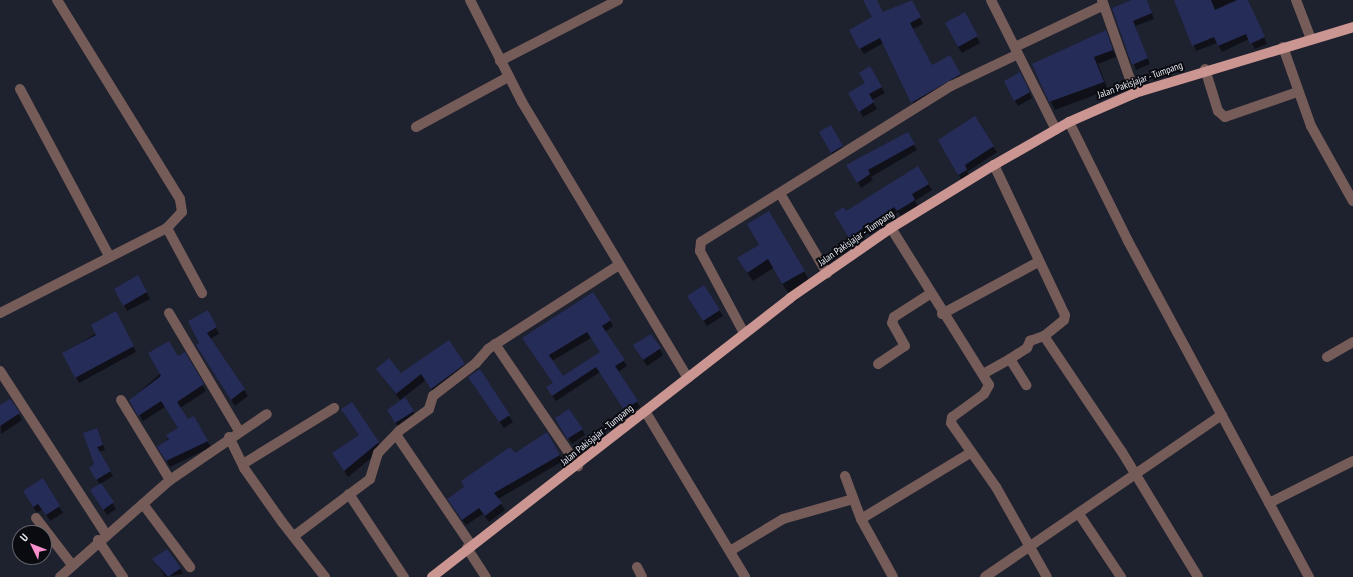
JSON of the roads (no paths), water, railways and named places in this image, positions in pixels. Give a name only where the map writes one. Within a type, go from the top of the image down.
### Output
[{"type":"main road","name":"Jalan Pakisjajar - Tumpang","points":[[432,577],[469,547],[578,466],[744,333],[891,228],[994,165],[1069,122],[1135,93],[1205,69],[1353,27]]},
{"type":"street","points":[[0,313],[109,256],[168,228],[182,212],[180,199],[57,0]]},
{"type":"street","points":[[470,0],[508,77],[619,265],[688,378]]},
{"type":"street","points":[[500,61],[618,0]]},
{"type":"street","points":[[991,0],[1056,130]]},
{"type":"street","points":[[1296,0],[1311,40]]},
{"type":"street","points":[[744,333],[698,246],[782,195],[951,86],[1103,3],[1135,93]]},
{"type":"street","points":[[1283,47],[1297,92],[1317,139],[1353,201]]},
{"type":"street","points":[[1205,69],[1218,111],[1224,117],[1297,92]]},
{"type":"street","points":[[416,127],[508,77]]},
{"type":"street","points":[[20,89],[109,256]]},
{"type":"street","points":[[1069,122],[1222,415],[1309,577]]},
{"type":"street","points":[[983,374],[1027,348],[1030,341],[1044,336],[1064,320],[1065,315],[1038,262],[994,165]]},
{"type":"street","points":[[782,195],[827,273]]},
{"type":"street","points":[[168,228],[202,293]]},
{"type":"street","points":[[891,228],[942,314],[983,374],[988,390],[951,420],[970,453],[996,488],[1029,549],[1047,577]]},
{"type":"street","points":[[942,314],[1038,262]]},
{"type":"street","points":[[294,536],[372,476],[378,453],[397,436],[399,431],[433,405],[433,396],[476,364],[495,344],[619,265]]},
{"type":"street","points":[[878,364],[904,347],[892,323],[894,317],[930,294]]},
{"type":"street","points":[[169,313],[239,431]]},
{"type":"street","points":[[1044,336],[1137,475],[1198,577]]},
{"type":"street","points":[[1327,357],[1353,342]]},
{"type":"street","points":[[495,344],[578,466]]},
{"type":"street","points":[[1010,358],[1026,385]]},
{"type":"street","points":[[0,371],[102,537],[123,577]]},
{"type":"street","points":[[121,400],[170,480]]},
{"type":"street","points":[[243,464],[334,408]]},
{"type":"street","points":[[645,412],[745,577]]},
{"type":"street","points":[[60,577],[102,537],[170,480],[229,437],[267,414]]},
{"type":"street","points":[[985,577],[1029,549],[1222,415]]},
{"type":"street","points":[[397,436],[469,547],[486,577]]},
{"type":"street","points":[[229,437],[243,464],[325,577]]},
{"type":"street","points":[[861,519],[970,453]]},
{"type":"street","points":[[1269,503],[1353,461]]},
{"type":"street","points":[[845,476],[861,519],[893,577]]},
{"type":"street","points":[[349,494],[404,577]]},
{"type":"street","points":[[730,552],[783,519],[853,499]]},
{"type":"street","points":[[143,504],[190,567]]},
{"type":"street","points":[[1079,514],[1121,577]]},
{"type":"street","points":[[36,518],[72,565]]},
{"type":"street","points":[[637,567],[642,577]]}]
